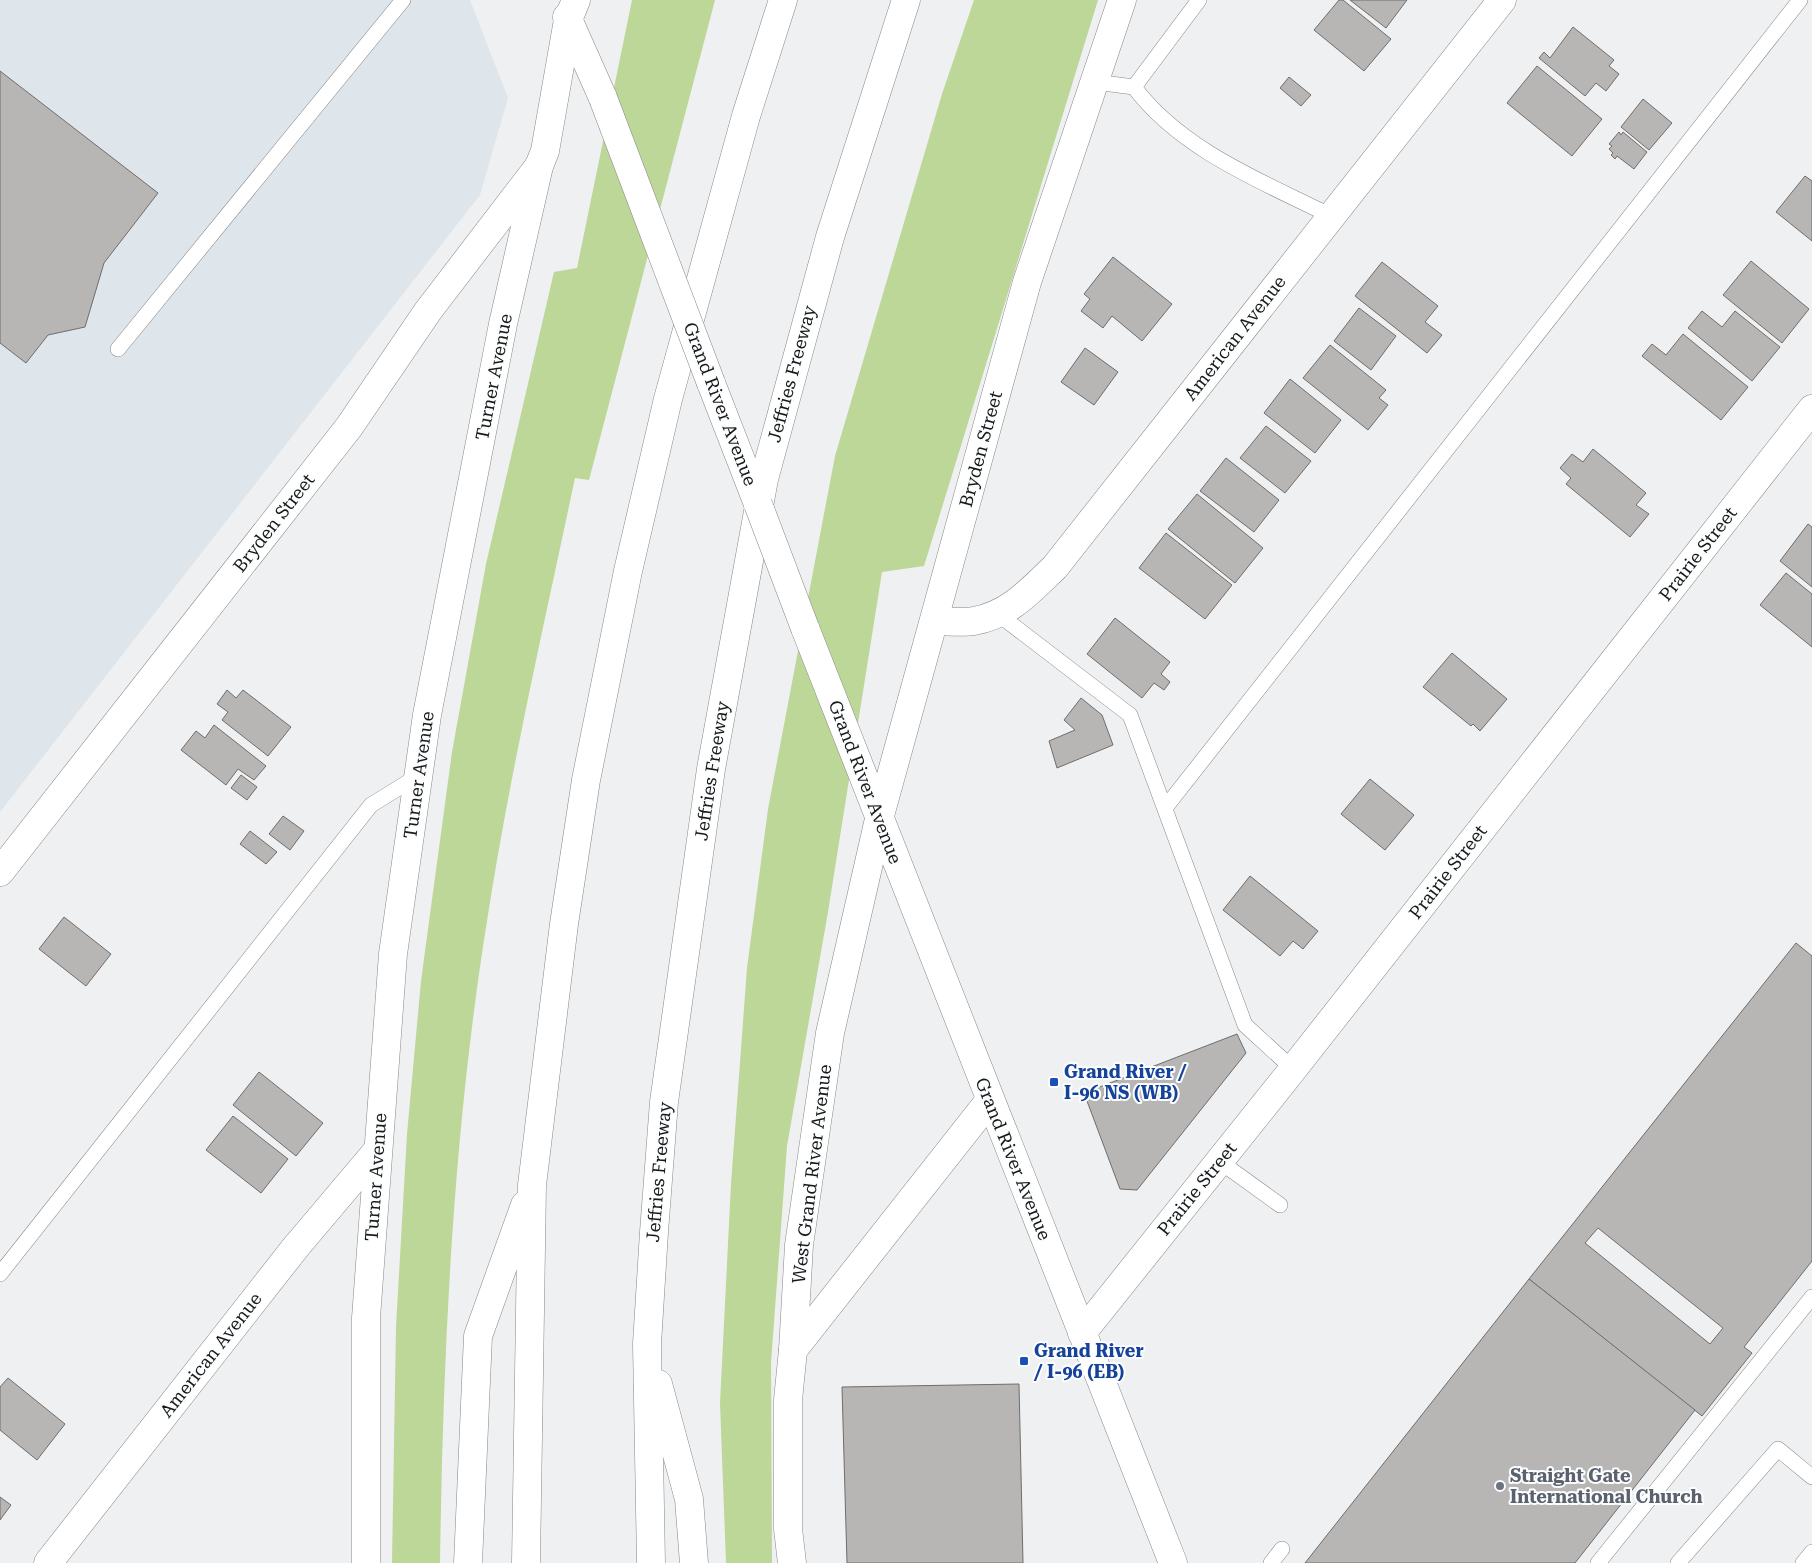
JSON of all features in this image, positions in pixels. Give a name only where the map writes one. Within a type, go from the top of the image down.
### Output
[{"type":"main road","points":[[526,1563],[532,1185],[564,924],[586,780],[628,572],[668,399],[746,116],[783,0]]},
{"type":"main road","name":"Jeffries Freeway","points":[[650,1563],[647,1344],[664,1102],[711,769],[764,479],[830,236],[906,0]]},
{"type":"main road","name":"Bryden Street","points":[[879,819],[935,621],[1026,282],[1122,0]]},
{"type":"main road","name":"American Avenue","points":[[935,621],[974,621],[998,614],[1025,596],[1055,567],[1502,0]]},
{"type":"main road","name":"Grand River Avenue","points":[[568,7],[879,819],[1173,1563]]},
{"type":"main road","name":"Turner Avenue","points":[[362,1558],[366,1318],[393,954],[427,715],[456,561],[482,443],[503,324],[539,166],[545,152],[568,7]]},
{"type":"main road","name":"Bryden Street","points":[[0,872],[349,427],[428,311],[539,166]]},
{"type":"main road","name":"Prairie Street","points":[[1082,1333],[1293,1069],[1812,409]]},
{"type":"main road","name":"West Grand River Avenue","points":[[792,1563],[788,1528],[788,1400],[799,1244],[830,1033],[879,819]]},
{"type":"main road","points":[[793,1350],[990,1100]]},
{"type":"main road","name":"American Avenue","points":[[48,1563],[295,1248],[377,1151]]},
{"type":"main road","points":[[468,1563],[478,1336],[532,1185]]},
{"type":"main road","points":[[647,1344],[689,1499],[694,1563]]},
{"type":"lane","points":[[118,349],[403,0]]},
{"type":"lane","points":[[1134,87],[1199,0]]},
{"type":"lane","points":[[1164,808],[1800,0]]},
{"type":"lane","points":[[1095,82],[1134,87],[1143,99],[1185,137],[1250,176],[1331,216]]},
{"type":"lane","points":[[998,614],[1130,715],[1245,1024],[1293,1069]]},
{"type":"lane","points":[[0,1274],[371,805],[418,776]]},
{"type":"lane","points":[[1219,1161],[1280,1205]]},
{"type":"lane","points":[[1598,1563],[1812,1297]]},
{"type":"lane","points":[[1678,1563],[1778,1448],[1812,1477]]},
{"type":"lane","points":[[1271,1563],[1282,1549]]},
{"type":"lane","points":[[1803,1563],[1812,1552]]},
{"type":"shaded area","points":[[0,0],[470,0],[508,98],[480,195],[0,812]]},
{"type":"green space","points":[[632,0],[715,0],[589,480],[575,478],[528,699],[496,865],[475,1001],[458,1161],[447,1322],[440,1563],[392,1563],[396,1327],[407,1134],[421,981],[452,752],[486,564],[554,272],[577,268]]},
{"type":"green space","points":[[974,0],[1098,0],[924,566],[882,572],[828,912],[787,1146],[771,1363],[772,1563],[726,1563],[720,1403],[731,1184],[747,968],[768,809],[835,456],[942,94]]},
{"type":"building","points":[[1339,0],[1343,0],[1391,39],[1364,71],[1314,30]]},
{"type":"building","points":[[1350,0],[1407,0],[1386,28]]},
{"type":"building","points":[[1573,27],[1614,60],[1609,66],[1619,74],[1606,91],[1596,83],[1585,96],[1539,58],[1544,52],[1550,58]]},
{"type":"building","points":[[1537,66],[1602,119],[1572,156],[1507,103]]},
{"type":"building","points":[[0,71],[158,193],[104,263],[85,327],[48,335],[26,363],[0,343]]},
{"type":"building","points":[[1289,77],[1311,95],[1301,106],[1280,88]]},
{"type":"building","points":[[1643,99],[1672,123],[1649,150],[1621,127]]},
{"type":"building","points":[[1619,132],[1621,135],[1623,132],[1647,152],[1634,169],[1617,156],[1615,159],[1611,155],[1613,153],[1609,149],[1612,146],[1609,144]]},
{"type":"building","points":[[1805,176],[1812,181],[1812,241],[1776,212]]},
{"type":"building","points":[[1113,257],[1172,304],[1142,341],[1112,316],[1103,328],[1081,311],[1090,299],[1084,294]]},
{"type":"building","points":[[1751,261],[1809,309],[1782,343],[1723,295]]},
{"type":"building","points":[[1382,262],[1438,306],[1425,322],[1442,335],[1427,353],[1355,296]]},
{"type":"building","points":[[1359,308],[1396,336],[1371,370],[1334,341]]},
{"type":"building","points":[[1702,311],[1722,327],[1735,311],[1780,347],[1752,381],[1688,328]]},
{"type":"building","points":[[1683,334],[1748,387],[1721,420],[1642,356],[1652,344],[1666,355]]},
{"type":"building","points":[[1330,345],[1386,390],[1379,398],[1388,405],[1368,430],[1303,378]]},
{"type":"building","points":[[1085,348],[1118,372],[1094,405],[1061,382]]},
{"type":"building","points":[[1290,379],[1341,420],[1315,453],[1264,413]]},
{"type":"building","points":[[1266,426],[1311,461],[1285,493],[1240,458]]},
{"type":"building","points":[[1593,449],[1646,493],[1636,505],[1649,514],[1630,537],[1566,484],[1571,478],[1560,468],[1572,454],[1583,462]]},
{"type":"building","points":[[1226,458],[1279,500],[1254,532],[1200,491]]},
{"type":"building","points":[[1197,494],[1263,548],[1235,583],[1168,529]]},
{"type":"building","points":[[1808,524],[1812,527],[1812,587],[1780,561]]},
{"type":"building","points":[[1166,533],[1232,585],[1205,619],[1139,568]]},
{"type":"building","points":[[1786,573],[1812,594],[1812,647],[1760,605]]},
{"type":"building","points":[[1115,618],[1170,662],[1161,674],[1170,682],[1164,690],[1154,683],[1142,698],[1087,654]]},
{"type":"building","points":[[1452,653],[1507,699],[1480,731],[1473,724],[1471,726],[1423,687]]},
{"type":"building","points":[[227,690],[236,698],[243,690],[291,727],[268,756],[222,720],[228,712],[217,704]]},
{"type":"building","points":[[1081,698],[1102,715],[1113,745],[1057,768],[1049,741],[1075,730],[1064,720]]},
{"type":"building","points":[[214,725],[266,766],[254,780],[238,769],[226,785],[181,750],[196,731],[205,738]]},
{"type":"building","points":[[241,775],[257,787],[247,800],[231,788]]},
{"type":"building","points":[[1370,779],[1414,815],[1385,850],[1341,814]]},
{"type":"building","points":[[283,816],[304,831],[290,850],[269,834]]},
{"type":"building","points":[[250,831],[277,852],[266,864],[240,844]]},
{"type":"building","points":[[1250,876],[1318,931],[1303,949],[1293,941],[1280,956],[1223,910]]},
{"type":"building","points":[[64,917],[111,954],[86,986],[39,949]]},
{"type":"building","points":[[1796,943],[1812,956],[1812,1261],[1744,1347],[1752,1353],[1702,1416],[1529,1279]],"holes":[[[1598,1228],[1723,1328],[1710,1344],[1585,1243]]]},
{"type":"building","points":[[1237,1034],[1246,1053],[1137,1190],[1120,1189],[1084,1093]]},
{"type":"building","points":[[259,1072],[323,1123],[296,1156],[233,1105]]},
{"type":"building","points":[[233,1116],[288,1159],[261,1193],[206,1150]]},
{"type":"building","name":"Straight Gate International Church","points":[[1529,1279],[1695,1410],[1575,1563],[1305,1563]]},
{"type":"building","points":[[8,1378],[65,1424],[37,1460],[0,1430],[0,1387]]},
{"type":"building","points":[[1019,1384],[1023,1563],[847,1563],[842,1387]]},
{"type":"building","points":[[0,1497],[11,1505],[0,1520]]},
{"type":"place","name":"Grand River / I-96 NS (WB)","points":[[1054,1082]]},
{"type":"place","name":"Grand River / I-96 (EB)","points":[[1024,1361]]},
{"type":"place","name":"Straight Gate International Church","points":[[1500,1486]]}]
